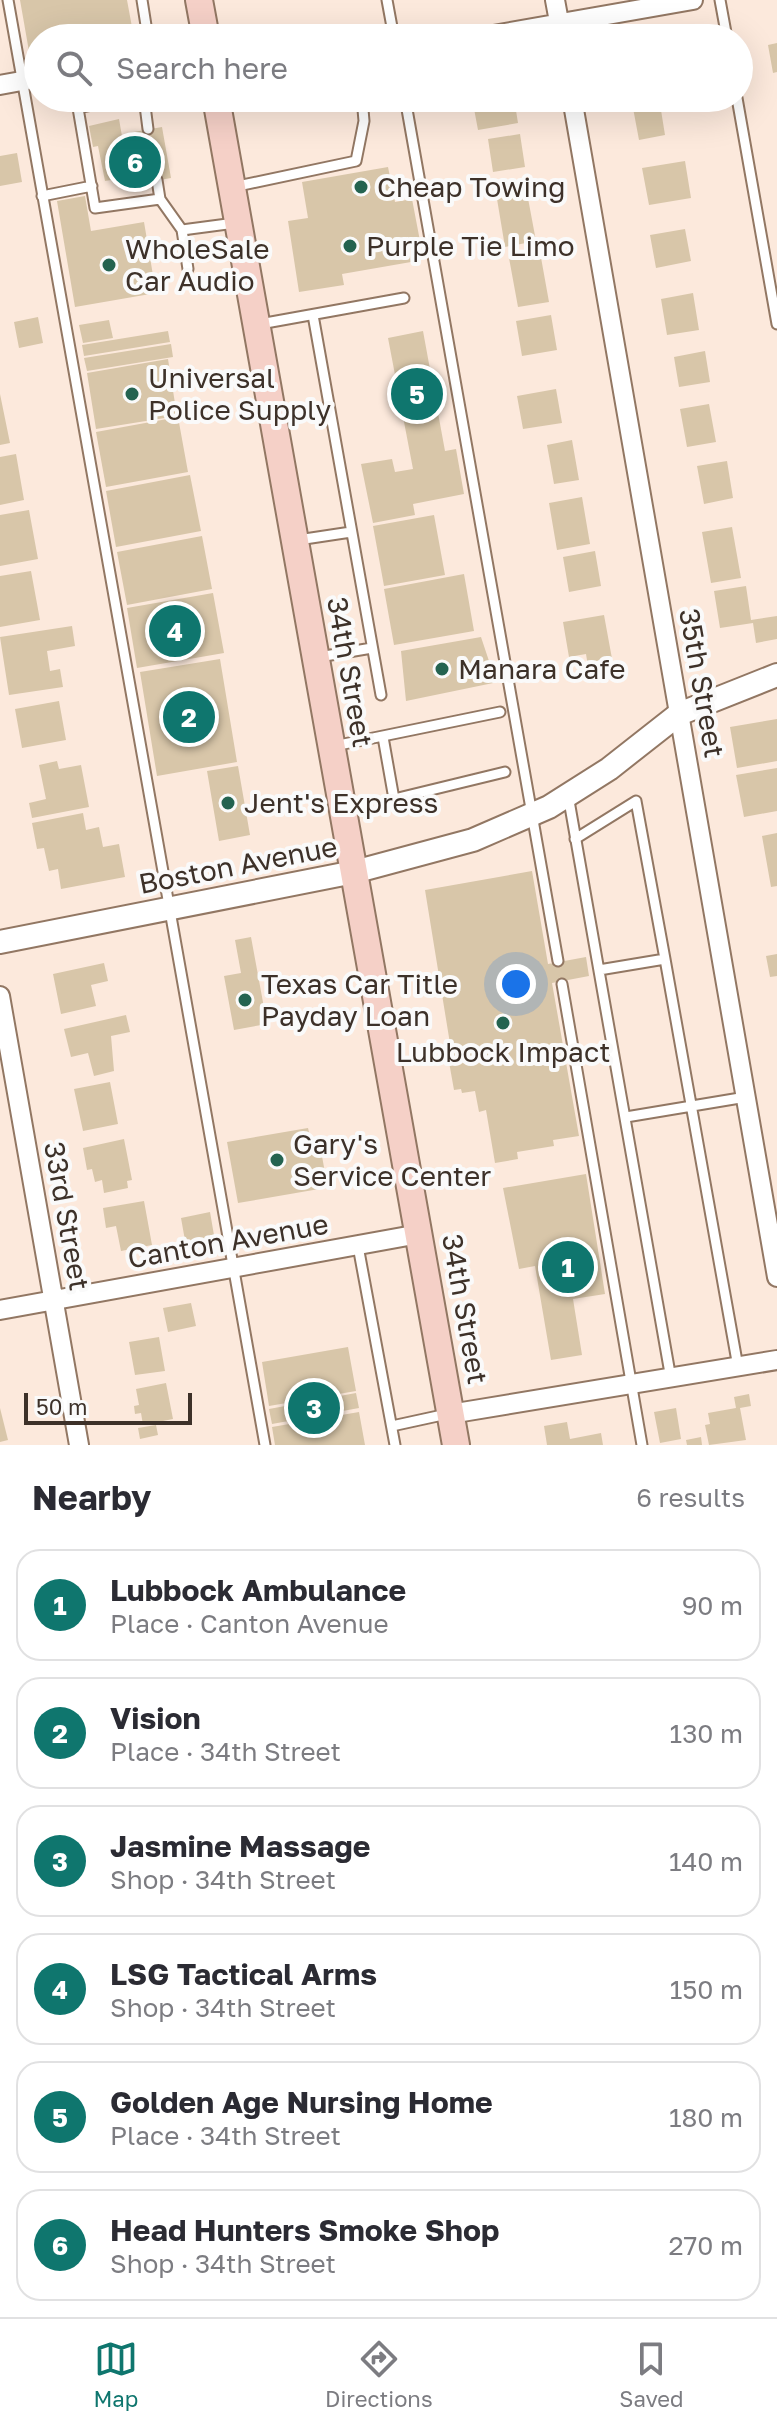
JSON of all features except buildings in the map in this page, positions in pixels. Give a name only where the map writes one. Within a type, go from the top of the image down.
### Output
[{"type":"main road","points":[[199,0],[203,24]]},
{"type":"main road","name":"34th Street","points":[[219,112],[456,1445]]},
{"type":"street","points":[[555,0],[559,24]]},
{"type":"street","points":[[590,24],[693,0]]},
{"type":"street","points":[[0,85],[24,81]]},
{"type":"street","name":"35th Street","points":[[574,112],[777,1277]]},
{"type":"street","name":"Boston Avenue","points":[[0,942],[354,872],[449,848],[532,816],[609,769],[679,714],[777,675]]},
{"type":"street","name":"33rd Street","points":[[0,996],[79,1445]]},
{"type":"street","name":"Canton Avenue","points":[[0,1310],[419,1234]]},
{"type":"street","points":[[450,1414],[777,1360]]},
{"type":"lane","points":[[8,0],[24,58]]},
{"type":"lane","points":[[142,0],[146,24]]},
{"type":"lane","points":[[387,0],[391,24]]},
{"type":"lane","points":[[720,0],[724,24]]},
{"type":"lane","points":[[33,112],[42,196],[265,1445]]},
{"type":"lane","points":[[79,112],[95,208],[160,199]]},
{"type":"lane","points":[[146,112],[148,129]]},
{"type":"lane","points":[[232,187],[356,161],[363,112]]},
{"type":"lane","points":[[407,112],[558,961]]},
{"type":"lane","points":[[739,112],[777,324]]},
{"type":"lane","points":[[157,180],[160,199],[182,230],[188,269]]},
{"type":"lane","points":[[42,196],[92,186]]},
{"type":"lane","points":[[182,230],[238,223]]},
{"type":"lane","points":[[256,325],[404,298]]},
{"type":"lane","points":[[313,315],[381,695]]},
{"type":"lane","points":[[295,540],[351,532]]},
{"type":"lane","points":[[315,658],[372,648]]},
{"type":"lane","points":[[331,746],[500,712]]},
{"type":"lane","points":[[383,737],[394,799],[505,772]]},
{"type":"lane","points":[[568,795],[671,1379]]},
{"type":"lane","points":[[575,839],[636,801],[738,1367]]},
{"type":"lane","points":[[599,970],[665,959]]},
{"type":"lane","points":[[562,984],[642,1445]]},
{"type":"lane","points":[[626,1117],[746,1097]]},
{"type":"lane","points":[[358,1246],[395,1445]]},
{"type":"lane","points":[[392,1426],[450,1414]]},
{"type":"place","name":"Head Hunters Smoke Shop","points":[[135,162]]},
{"type":"place","name":"Cheap Towing","points":[[361,187]]},
{"type":"place","name":"Purple Tie Limo","points":[[350,246]]},
{"type":"place","name":"WholeSale Car Audio","points":[[109,265]]},
{"type":"place","name":"Universal Police Supply","points":[[132,394]]},
{"type":"place","name":"Golden Age Nursing Home","points":[[417,394]]},
{"type":"place","name":"LSG Tactical Arms","points":[[175,631]]},
{"type":"place","name":"Manara Cafe","points":[[442,669]]},
{"type":"place","name":"Vision","points":[[189,717]]},
{"type":"place","name":"Jent's Express","points":[[228,803]]},
{"type":"place","name":"Texas Car Title Payday Loan","points":[[245,1000]]},
{"type":"place","name":"Lubbock Impact","points":[[503,1023]]},
{"type":"place","name":"Gary's Service Center","points":[[277,1160]]},
{"type":"place","name":"Lubbock Ambulance","points":[[568,1267]]},
{"type":"place","name":"Jasmine Massage","points":[[314,1408]]}]
